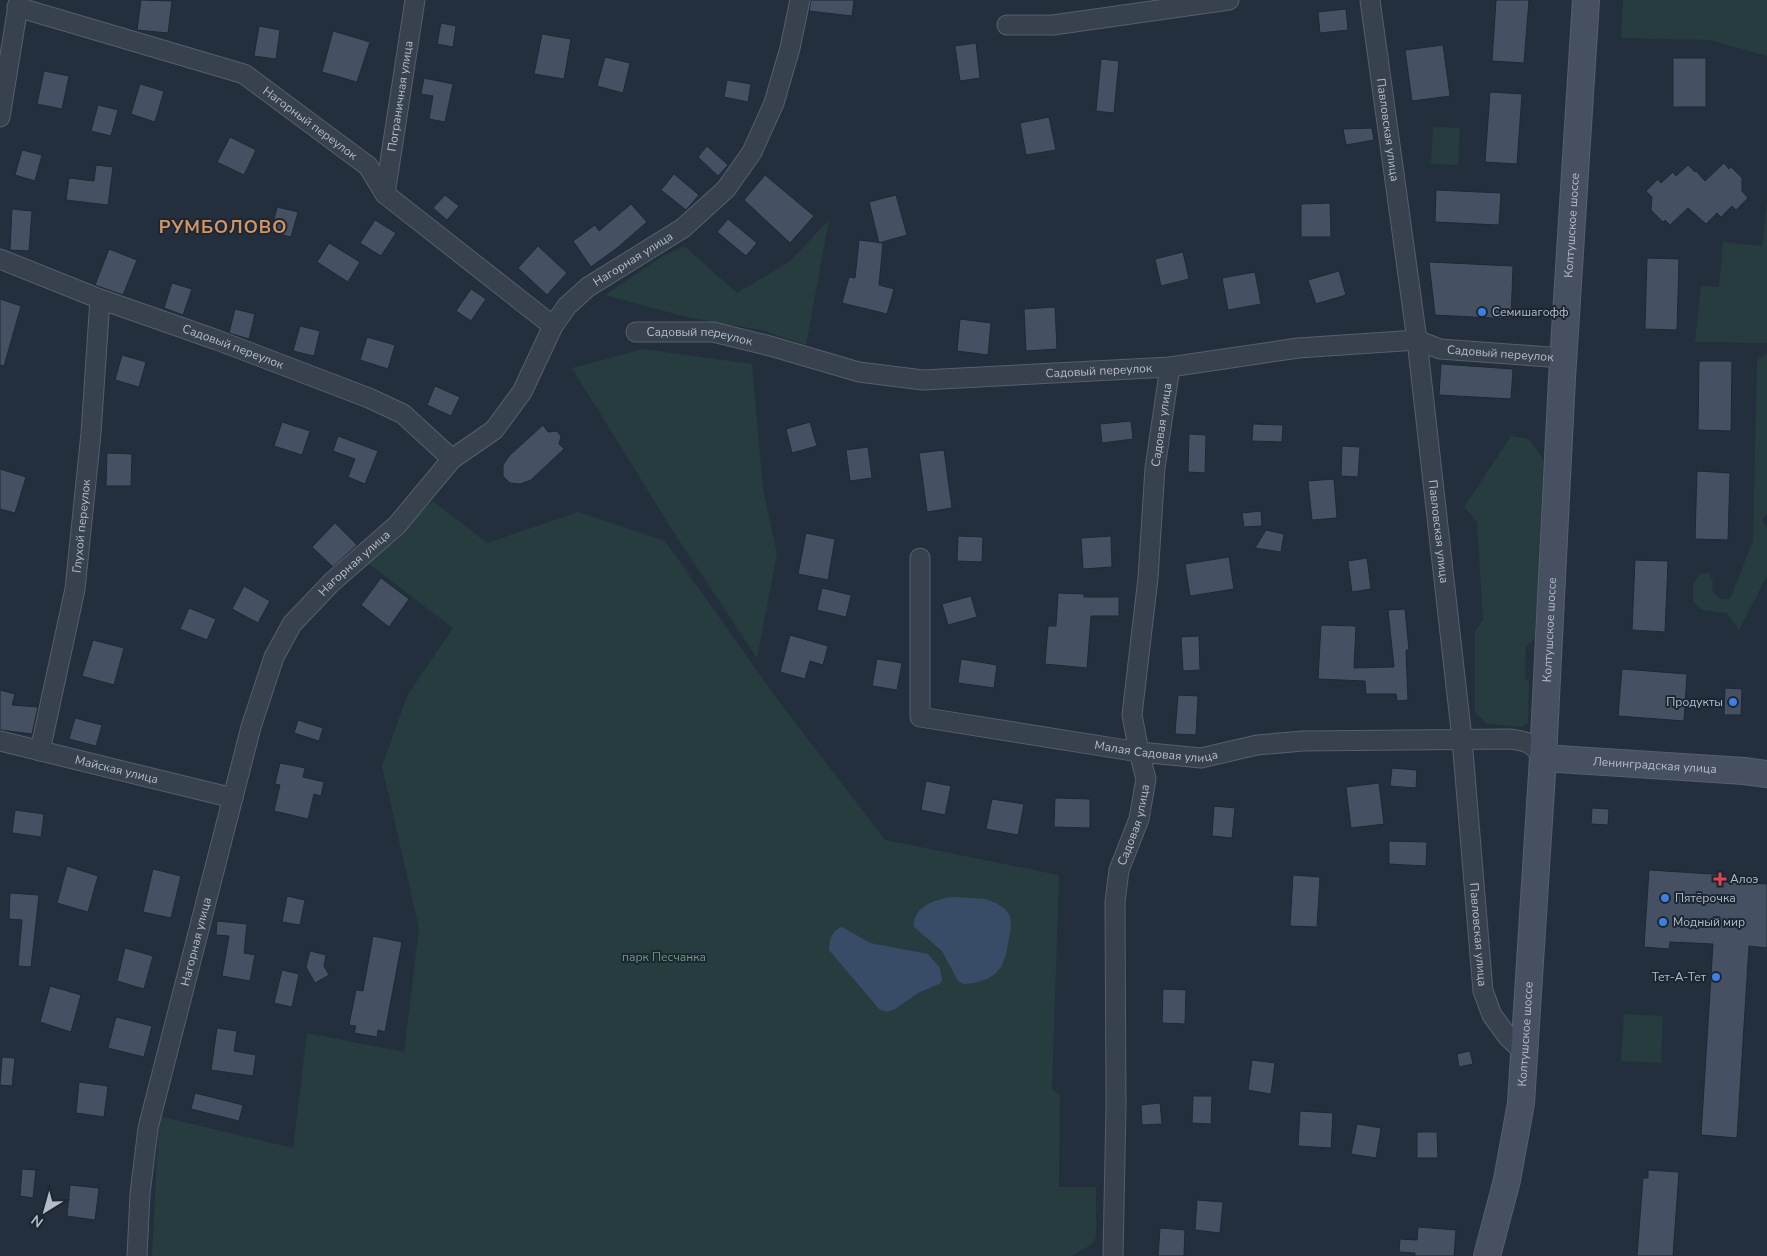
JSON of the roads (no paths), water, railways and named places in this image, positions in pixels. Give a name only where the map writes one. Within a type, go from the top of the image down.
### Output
[{"type":"main road","name":"Колтушское шоссе","points":[[1486,1256],[1507,1180],[1521,1103],[1543,758],[1564,358],[1586,0]]},
{"type":"main road","name":"Ленинградская улица","points":[[1543,758],[1767,774]]},
{"type":"street","name":"Пограничная улица","points":[[385,194],[415,0]]},
{"type":"street","name":"Нагорная улица","points":[[137,1256],[140,1194],[148,1128],[264,682],[274,657],[292,624],[332,582],[397,524],[452,459],[494,430],[522,392],[553,326],[567,306],[588,287],[683,228],[726,189],[752,152],[774,103],[790,48],[800,0]]},
{"type":"street","points":[[1007,25],[1053,25],[1229,0]]},
{"type":"street","name":"Павловская улица","points":[[1370,0],[1417,340],[1462,739],[1483,991],[1492,1015],[1508,1037],[1525,1052]]},
{"type":"street","name":"Нагорный переулок","points":[[18,4],[244,74],[368,166],[385,194],[553,326]]},
{"type":"street","points":[[0,117],[18,4]]},
{"type":"street","name":"Садовый переулок","points":[[0,259],[100,299],[217,340],[369,398],[404,414],[452,459]]},
{"type":"street","name":"Глухой переулок","points":[[40,751],[74,589],[91,433],[100,299]]},
{"type":"street","name":"Садовый переулок","points":[[636,332],[713,332],[770,346],[859,372],[923,380],[1170,367],[1298,348],[1417,340],[1440,349],[1564,358]]},
{"type":"street","name":"Садовая улица","points":[[1112,1256],[1116,1106],[1115,902],[1120,870],[1139,819],[1146,779],[1132,715],[1148,578],[1155,468],[1170,367]]},
{"type":"street","name":"Малая Садовая улица","points":[[920,558],[920,717],[1139,752],[1201,758],[1257,745],[1304,741],[1510,739],[1526,741],[1536,748],[1543,758]]},
{"type":"street","name":"Майская улица","points":[[0,741],[234,798]]},
{"type":"water","points":[[952,897],[985,899],[1005,909],[1010,916],[1011,927],[1006,955],[1001,967],[987,979],[964,984],[958,981],[942,951],[914,927],[914,920],[917,914],[926,905]]},
{"type":"water","points":[[842,927],[870,943],[928,954],[940,968],[942,981],[918,993],[895,1009],[887,1012],[879,1009],[829,950],[832,936],[836,930]]},
{"type":"place","name":"Семишагофф","points":[[1482,312]]},
{"type":"place","name":"Продукты","points":[[1733,702]]},
{"type":"place","name":"Алоэ","points":[[1720,879]]},
{"type":"place","name":"Пятёрочка","points":[[1665,898]]},
{"type":"place","name":"Модный мир","points":[[1663,922]]},
{"type":"place","name":"Тет-А-Тет","points":[[1716,977]]},
{"type":"district","name":"РУМБОЛОВО","points":[[223,227]]},
{"type":"park label","name":"парк Песчанка","points":[[664,957]]}]
